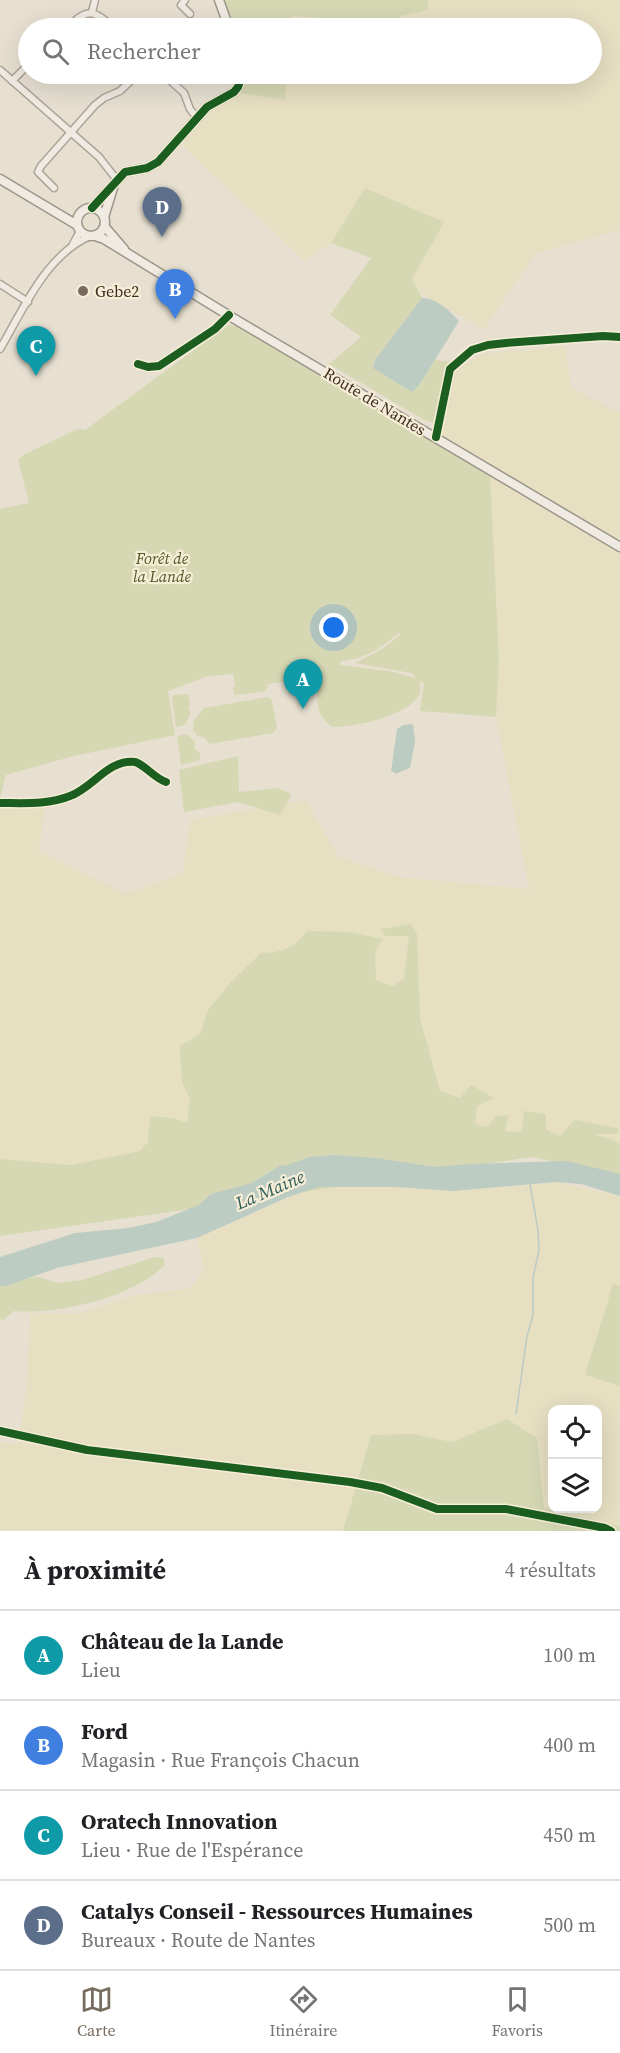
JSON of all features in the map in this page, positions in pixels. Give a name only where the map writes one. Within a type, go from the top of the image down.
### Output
[{"type":"main road","points":[[219,0],[225,18]]},
{"type":"main road","points":[[54,211],[80,214],[92,208],[125,172],[147,168],[158,162],[197,117],[214,102],[234,92],[239,84]]},
{"type":"main road","points":[[0,179],[93,236],[105,227],[104,217],[115,183]]},
{"type":"main road","points":[[92,208],[104,217]]},
{"type":"main road","points":[[79,228],[80,214]]},
{"type":"main road","name":"Route de Nantes","points":[[105,227],[130,255]]},
{"type":"main road","name":"Route de Nantes","points":[[93,236],[104,239],[620,547]]},
{"type":"street","points":[[92,12],[95,0]]},
{"type":"street","points":[[185,0],[181,5],[190,14]]},
{"type":"street","points":[[79,18],[92,12],[102,18]]},
{"type":"street","points":[[0,70],[99,157],[115,183]]},
{"type":"street","points":[[12,81],[18,75]]},
{"type":"street","points":[[54,188],[38,172],[100,100],[120,91],[127,84]]},
{"type":"street","points":[[174,84],[184,93],[190,109],[197,117]]},
{"type":"street","points":[[0,349],[49,267],[75,243],[79,228]]},
{"type":"street","points":[[67,251],[93,236]]},
{"type":"street","points":[[0,284],[28,302]]},
{"type":"street","points":[[138,364],[148,367],[159,366],[215,329],[229,315]]},
{"type":"street","points":[[436,437],[450,369],[472,350],[507,343],[603,336],[620,337]]},
{"type":"street","points":[[0,803],[62,799],[80,791],[113,766],[130,762],[140,764],[150,774],[166,782]]},
{"type":"street","points":[[0,1431],[87,1450],[358,1483],[382,1488],[437,1509],[506,1509],[611,1531]]},
{"type":"shaded area","points":[[428,0],[620,0],[620,230],[536,253],[484,330],[419,292],[406,278],[365,188],[331,243],[305,261],[182,146],[211,109],[234,92],[285,100],[286,84],[602,84],[602,18],[399,18],[428,10]]},
{"type":"shaded area","points":[[292,16],[322,18],[292,18]]},
{"type":"shaded area","points":[[565,346],[572,388],[620,413],[620,1145],[589,1133],[618,1134],[617,1128],[574,1120],[560,1136],[546,1131],[546,1114],[524,1111],[522,1132],[504,1131],[509,1116],[487,1127],[475,1125],[477,1106],[493,1098],[460,1098],[440,1091],[420,1019],[417,934],[385,936],[409,936],[404,979],[392,986],[376,980],[375,951],[307,931],[298,942],[282,952],[261,953],[208,1010],[200,1034],[180,1046],[182,1083],[190,1099],[187,1124],[173,1118],[140,1151],[70,1165],[0,1159],[0,799],[45,806],[39,852],[127,894],[183,873],[190,820],[306,800],[339,857],[398,877],[529,889],[496,717],[499,660],[490,476],[435,433],[456,371],[480,354]]},
{"type":"shaded area","points":[[556,1182],[620,1196],[620,1286],[613,1284],[586,1375],[620,1386],[619,1526],[565,1513],[602,1513],[602,1405],[548,1405],[548,1509],[544,1508],[537,1438],[507,1419],[452,1442],[371,1435],[343,1531],[0,1531],[0,1442],[18,1444],[27,1383],[30,1313],[76,1314],[137,1295],[191,1288],[204,1269],[197,1238],[306,1190],[342,1186],[512,1187]]},
{"type":"green space","points":[[219,0],[428,0],[428,10],[399,18],[292,16],[292,18],[222,18]]},
{"type":"green space","points":[[233,84],[286,84],[285,100],[234,92]]},
{"type":"green space","points":[[365,188],[444,222],[412,279],[422,298],[375,360],[373,368],[420,384],[435,360],[453,362],[445,373],[435,423],[424,420],[329,364],[361,337],[330,315],[371,258],[331,243]]},
{"type":"green space","name":"Forêt de la Lande","points":[[228,325],[239,327],[439,439],[490,476],[499,660],[496,717],[420,711],[424,684],[420,681],[419,695],[404,709],[380,719],[333,727],[320,713],[316,681],[268,684],[266,691],[237,695],[234,694],[233,674],[208,676],[168,691],[175,735],[74,756],[6,775],[0,799],[0,509],[29,503],[18,460],[23,455],[78,429],[85,430]],"holes":[[[400,632],[400,635],[382,649],[355,663],[411,673],[416,678],[389,671],[340,665],[341,661],[365,655],[379,648]]]},
{"type":"green space","points":[[188,694],[190,704],[188,708],[191,713],[185,725],[176,727],[172,698],[174,695]]},
{"type":"green space","points":[[267,697],[272,700],[277,728],[273,733],[210,744],[203,737],[197,736],[193,730],[194,720],[204,708]]},
{"type":"green space","points":[[187,734],[195,742],[194,749],[199,752],[201,760],[181,765],[177,736]]},
{"type":"green space","points":[[238,756],[239,792],[278,788],[292,794],[280,815],[238,802],[184,812],[179,770]]},
{"type":"green space","points":[[410,924],[417,934],[420,1019],[440,1091],[460,1098],[471,1085],[494,1098],[477,1106],[475,1124],[487,1127],[496,1116],[509,1115],[505,1131],[522,1132],[524,1111],[546,1114],[546,1130],[560,1136],[574,1120],[618,1128],[618,1134],[592,1134],[614,1140],[620,1145],[620,1175],[531,1157],[0,1236],[0,1159],[70,1165],[140,1151],[148,1142],[150,1116],[173,1118],[187,1123],[190,1099],[182,1083],[180,1046],[200,1034],[208,1010],[232,981],[261,953],[276,952],[287,948],[297,942],[307,931],[350,932],[383,939],[375,951],[376,980],[393,986],[404,979],[409,936],[385,936],[381,929]]},
{"type":"green space","points":[[155,1257],[163,1258],[165,1265],[151,1277],[114,1295],[72,1307],[31,1312],[14,1311],[3,1320],[0,1319],[0,1282],[39,1277],[57,1283],[82,1280]]},
{"type":"green space","points":[[613,1284],[620,1286],[620,1386],[585,1375]]},
{"type":"green space","points":[[507,1419],[537,1438],[544,1508],[548,1509],[548,1513],[565,1513],[619,1526],[620,1524],[620,1531],[343,1531],[371,1435],[412,1434],[452,1442]]},
{"type":"water","points":[[422,298],[447,309],[459,321],[420,384],[412,392],[373,368],[375,360]]},
{"type":"water","points":[[413,724],[415,742],[410,768],[395,774],[391,772],[397,729],[403,725]]},
{"type":"water","name":"La Maine","points":[[333,1155],[376,1158],[435,1167],[567,1161],[620,1174],[620,1196],[581,1184],[556,1182],[453,1191],[395,1187],[319,1187],[288,1197],[197,1238],[57,1268],[6,1286],[0,1286],[0,1257],[75,1233],[129,1228],[156,1222],[199,1205],[211,1194],[252,1183],[281,1165],[285,1166],[309,1157]]},
{"type":"waterway","points":[[516,1414],[527,1336],[533,1315],[533,1278],[539,1250],[530,1184]]},
{"type":"cycle path","points":[[92,208],[125,172],[147,168],[158,162],[207,107],[234,92],[239,84]]},
{"type":"cycle path","points":[[138,364],[148,367],[159,366],[215,329],[229,315]]},
{"type":"cycle path","points":[[436,437],[450,369],[472,350],[506,343],[603,336],[620,337]]},
{"type":"cycle path","points":[[0,803],[35,803],[62,799],[78,792],[109,769],[125,762],[138,763],[166,782]]},
{"type":"cycle path","points":[[0,1431],[87,1450],[350,1482],[382,1488],[437,1509],[506,1509],[611,1531]]},
{"type":"place","name":"Catalys Conseil - Ressources Humaines","points":[[162,237]]},
{"type":"place","name":"Gebe2","points":[[83,291]]},
{"type":"place","name":"Ford","points":[[175,319]]},
{"type":"place","name":"Oratech Innovation","points":[[36,376]]},
{"type":"place","name":"Château de la Lande","points":[[303,709]]}]
